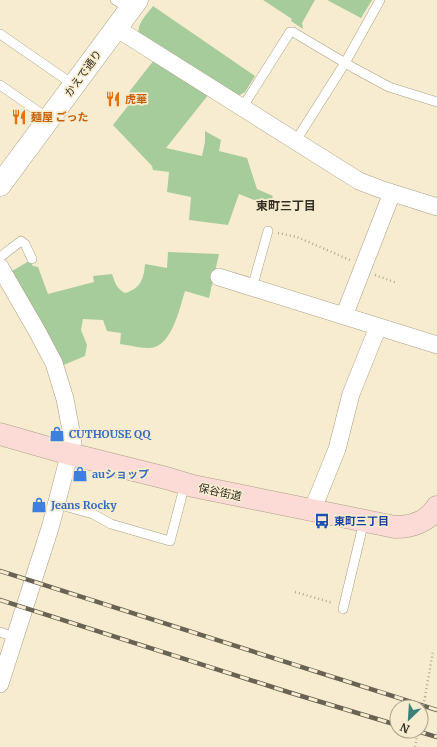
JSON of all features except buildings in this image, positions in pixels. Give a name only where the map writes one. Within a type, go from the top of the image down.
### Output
[{"type":"main road","name":"保谷街道","points":[[0,434],[185,484],[395,528],[429,524],[428,517],[437,506]]},
{"type":"street","name":"かえで通り","points":[[5,174],[49,119],[116,28],[127,3]]},
{"type":"street","points":[[116,28],[359,181],[437,207]]},
{"type":"street","points":[[344,316],[392,193]]},
{"type":"street","points":[[0,267],[54,363],[65,399],[74,441],[50,528],[7,634],[0,684]]},
{"type":"street","points":[[218,277],[437,345]]},
{"type":"street","points":[[312,511],[337,449],[351,394],[378,327]]},
{"type":"lane","points":[[295,142],[345,63],[380,0]]},
{"type":"lane","points":[[242,108],[290,32],[295,33],[389,87],[437,102]]},
{"type":"lane","points":[[0,34],[74,85]]},
{"type":"lane","points":[[0,85],[49,119]]},
{"type":"lane","points":[[252,288],[268,231]]},
{"type":"lane","points":[[0,257],[21,241],[25,244],[32,259]]},
{"type":"lane","points":[[56,504],[93,514],[111,524],[170,541],[185,484]]},
{"type":"lane","points":[[343,607],[364,521]]},
{"type":"path","points":[[268,231],[297,237],[397,283]]},
{"type":"path","points":[[295,592],[343,607]]},
{"type":"path","points":[[424,699],[433,650]]},
{"type":"green space","points":[[263,0],[315,0],[302,23],[303,29],[291,21],[292,19]]},
{"type":"green space","points":[[327,0],[372,0],[361,18]]},
{"type":"green space","points":[[153,6],[255,76],[245,92],[238,96],[139,34],[139,26]]},
{"type":"green space","points":[[154,60],[209,94],[166,148],[202,156],[205,142],[205,131],[221,140],[219,151],[247,158],[257,189],[273,196],[269,206],[239,194],[228,225],[189,220],[191,197],[167,192],[169,172],[153,170],[152,166],[113,125],[135,97],[129,92]]},
{"type":"green space","points":[[168,252],[219,254],[209,298],[185,291],[175,323],[167,338],[161,344],[151,348],[120,344],[121,333],[107,331],[103,320],[83,319],[81,330],[87,345],[85,356],[59,367],[7,274],[29,261],[33,266],[38,267],[48,294],[94,282],[93,276],[112,274],[120,290],[125,293],[138,286],[144,274],[145,264],[167,268]]},
{"type":"railway","points":[[0,571],[437,710]]},
{"type":"railway","points":[[0,600],[389,723]]},
{"type":"railway","points":[[429,735],[437,737]]},
{"type":"place","name":"虎華","points":[[113,99]]},
{"type":"place","name":"麺屋 ごった","points":[[19,117]]},
{"type":"place","name":"CUTHOUSE QQ","points":[[57,434]]},
{"type":"place","name":"auショップ","points":[[80,474]]},
{"type":"place","name":"Jeans Rocky","points":[[39,505]]},
{"type":"place","name":"東町三丁目","points":[[322,521]]},
{"type":"district","name":"東町三丁目","points":[[286,206]]}]
